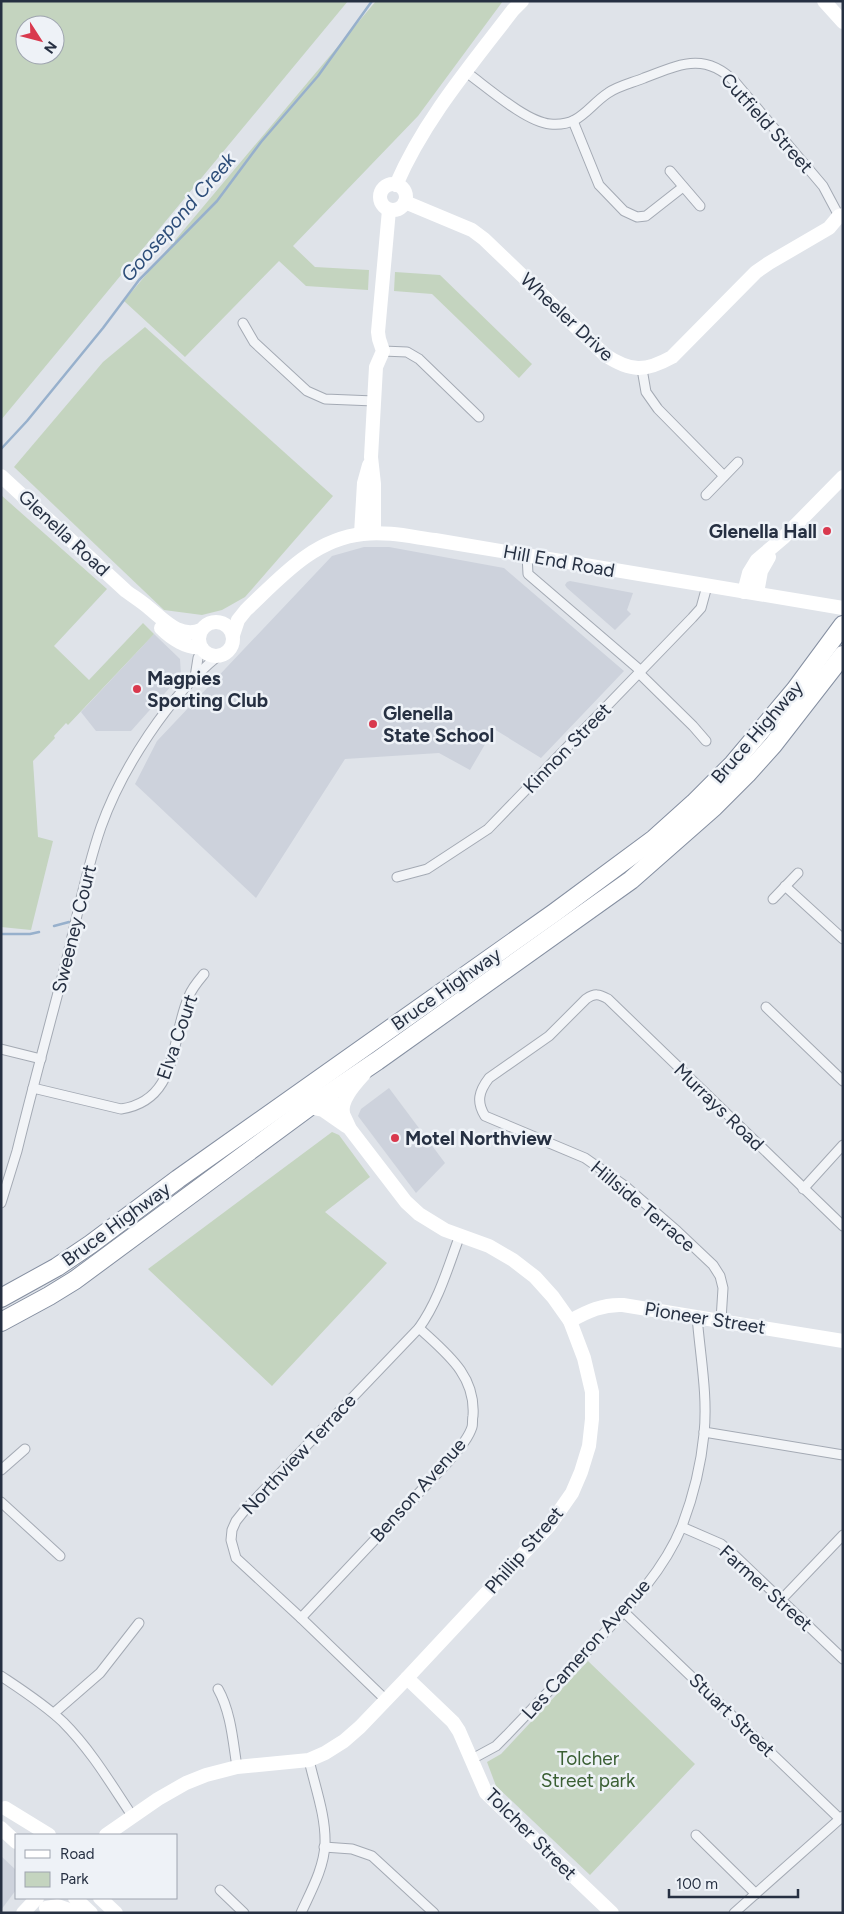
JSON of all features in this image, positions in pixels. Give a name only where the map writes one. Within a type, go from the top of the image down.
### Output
[{"type":"highway","name":"Bruce Highway","points":[[1,1298],[69,1259],[178,1179],[554,913],[654,839],[694,803],[732,764],[795,690],[843,625]]},
{"type":"highway","name":"Bruce Highway","points":[[1,1322],[75,1280],[327,1094],[377,1061],[631,880],[714,807],[772,745],[843,654]]},
{"type":"highway","points":[[178,1179],[212,1162],[310,1093],[316,1091],[327,1094]]},
{"type":"street","points":[[396,185],[415,145],[466,72],[522,1]]},
{"type":"street","points":[[824,1],[843,22]]},
{"type":"street","name":"Cutfield Street","points":[[573,121],[585,114],[611,91],[681,64],[703,63],[715,67],[726,73],[735,82],[822,186],[841,215]]},
{"type":"street","points":[[466,72],[537,122],[565,124],[573,121],[599,185],[624,211],[637,217],[646,216],[683,187]]},
{"type":"street","points":[[670,171],[700,206]]},
{"type":"street","points":[[387,185],[396,185],[405,192],[405,202],[397,210],[389,210],[380,202],[380,194],[387,185]]},
{"type":"street","name":"Wheeler Drive","points":[[405,202],[472,230],[484,238],[605,355],[630,368],[642,369]]},
{"type":"street","points":[[367,533],[374,484],[371,457],[374,401],[376,367],[382,351],[382,345],[378,340],[378,332],[389,210]]},
{"type":"street","points":[[724,476],[658,409],[646,392],[642,369],[658,365],[672,357],[756,272],[829,228],[841,215]]},
{"type":"street","points":[[243,323],[254,342],[307,391],[325,399],[374,401]]},
{"type":"street","points":[[382,351],[406,352],[419,359],[479,417]]},
{"type":"street","points":[[706,495],[738,462]]},
{"type":"street","name":"Glenella Road","points":[[1,476],[126,591],[176,629],[189,632],[201,630]]},
{"type":"street","points":[[751,592],[768,558],[783,538],[843,477]]},
{"type":"street","name":"Hill End Road","points":[[233,635],[238,620],[246,610],[305,556],[333,542],[367,533],[426,539],[527,554],[843,608]]},
{"type":"street","points":[[527,554],[528,574],[640,672],[706,741]]},
{"type":"street","name":"Kinnon Street","points":[[397,876],[427,869],[488,829],[701,608],[707,586]]},
{"type":"street","name":"Glenella Road","points":[[126,591],[165,632],[193,648],[202,648]]},
{"type":"street","name":"Hill End Road","points":[[217,622],[246,610]]},
{"type":"street","points":[[217,622],[228,626],[233,635],[232,646],[229,651],[218,656],[209,655],[202,648],[199,641],[201,630],[206,625],[217,622]]},
{"type":"street","name":"Sweeney Court","points":[[195,678],[198,658],[202,648]]},
{"type":"street","name":"Sweeney Court","points":[[1,1203],[41,1059],[101,827],[127,772],[160,720],[195,678],[218,656]]},
{"type":"street","points":[[773,899],[798,873]]},
{"type":"street","points":[[785,886],[843,939]]},
{"type":"street","name":"Elva Court","points":[[33,1088],[121,1109],[134,1107],[144,1102],[155,1093],[168,1071],[189,995],[204,974]]},
{"type":"street","name":"Murrays Road","points":[[592,995],[599,994],[608,999],[843,1226]]},
{"type":"street","name":"Hillside Terrace","points":[[592,995],[549,1036],[489,1078],[479,1096],[480,1108],[485,1116],[585,1158],[605,1170],[677,1231],[713,1265],[720,1276],[723,1288],[721,1320]]},
{"type":"street","points":[[766,1007],[843,1081]]},
{"type":"street","points":[[1,1049],[41,1059]]},
{"type":"street","points":[[343,1114],[343,1105],[348,1096],[377,1061]]},
{"type":"street","points":[[327,1094],[343,1114],[350,1130]]},
{"type":"street","points":[[309,1107],[323,1110],[350,1130]]},
{"type":"street","name":"Phillip Street","points":[[107,1834],[186,1783],[206,1775],[237,1767],[309,1760],[344,1741],[407,1678],[549,1526],[572,1493],[581,1472],[589,1446],[592,1392],[584,1358],[570,1321],[553,1297],[535,1277],[513,1260],[490,1246],[445,1230],[406,1202],[350,1130]]},
{"type":"street","points":[[803,1189],[843,1145]]},
{"type":"street","name":"Northview Terrace","points":[[386,1700],[236,1558],[231,1540],[232,1530],[244,1511],[419,1328],[437,1299],[460,1235]]},
{"type":"street","name":"Pioneer Street","points":[[570,1321],[589,1310],[610,1304],[624,1305],[843,1341]]},
{"type":"street","name":"Les Cameron Avenue","points":[[472,1759],[496,1746],[624,1612],[646,1587],[682,1527],[699,1466],[704,1432],[703,1373],[697,1316]]},
{"type":"street","name":"Benson Avenue","points":[[301,1618],[448,1462],[472,1427],[472,1391],[465,1377],[454,1362],[419,1328]]},
{"type":"street","points":[[704,1432],[843,1455]]},
{"type":"street","points":[[1,1470],[25,1450]]},
{"type":"street","points":[[1,1502],[60,1556]]},
{"type":"street","name":"Farmer Street","points":[[682,1527],[721,1544],[843,1659]]},
{"type":"street","points":[[781,1600],[843,1535]]},
{"type":"street","name":"Stuart Street","points":[[624,1612],[841,1818]]},
{"type":"street","points":[[54,1714],[100,1674],[139,1624]]},
{"type":"street","points":[[1,1676],[54,1714],[71,1730],[94,1758],[132,1817]]},
{"type":"street","name":"Tolcher Street","points":[[407,1678],[459,1731],[472,1759],[480,1784],[486,1793],[612,1913]]},
{"type":"street","points":[[218,1689],[224,1699],[227,1711],[237,1767]]},
{"type":"street","points":[[301,1913],[318,1872],[324,1848],[323,1822],[309,1760]]},
{"type":"street","points":[[3,1806],[33,1834]]},
{"type":"street","points":[[3,1806],[47,1834]]},
{"type":"street","name":"Phillip Street","points":[[120,1834],[132,1817]]},
{"type":"street","points":[[734,1913],[841,1818]]},
{"type":"street","points":[[1,1828],[15,1841]]},
{"type":"street","points":[[696,1835],[756,1894]]},
{"type":"street","points":[[324,1848],[352,1849],[372,1856],[434,1913]]},
{"type":"street","points":[[220,1890],[244,1913]]},
{"type":"street","points":[[15,1913],[25,1899]]},
{"type":"street","points":[[23,1913],[54,1899]]},
{"type":"street","points":[[76,1899],[91,1913]]},
{"type":"street","points":[[101,1899],[116,1913]]},
{"type":"street","points":[[41,1906],[58,1906],[78,1913]]},
{"type":"shaded area","name":"Glenella State School","points":[[364,547],[389,547],[504,568],[624,671],[541,758],[494,729],[470,770],[439,753],[345,759],[256,898],[135,784],[157,741],[332,556]]},
{"type":"shaded area","points":[[570,581],[633,593],[627,610],[631,614],[615,630],[567,588],[565,585]]},
{"type":"shaded area","name":"Magpies Sporting Club","points":[[154,634],[180,659],[181,675],[131,731],[96,731],[81,712]]},
{"type":"shaded area","points":[[389,1088],[445,1163],[416,1193],[358,1116],[361,1109]]},
{"type":"shaded area","points":[[1,1856],[15,1869],[15,1891],[1,1910]]},
{"type":"green space","points":[[1,1],[348,1],[1,420]]},
{"type":"green space","points":[[376,1],[503,1],[418,116],[293,246],[315,267],[369,270],[368,290],[306,286],[279,261],[185,357],[124,301]]},
{"type":"green space","points":[[395,272],[440,275],[532,364],[519,378],[432,294],[394,291]]},
{"type":"green space","points":[[145,327],[333,496],[245,597],[222,610],[202,615],[164,610],[14,467],[103,362]]},
{"type":"green space","points":[[1,495],[107,589],[54,646],[89,680],[143,623],[154,634],[68,725],[66,723],[54,736],[55,738],[33,761],[38,837],[53,841],[31,930],[1,927]]},
{"type":"green space","points":[[332,1132],[339,1135],[370,1177],[325,1212],[387,1263],[272,1386],[148,1269]]},
{"type":"green space","name":"Tolcher Street park","points":[[588,1661],[695,1764],[590,1875],[496,1786],[487,1762],[501,1754]]},
{"type":"waterway","name":"Goosepond Creek","points":[[1,449],[27,421],[103,328],[139,280],[217,201],[261,142],[318,76],[372,1]]},
{"type":"waterway","points":[[54,926],[69,922]]},
{"type":"waterway","points":[[1,934],[30,934],[39,932]]},
{"type":"place","name":"Glenella Hall","points":[[827,531]]},
{"type":"place","name":"Magpies Sporting Club","points":[[137,689]]},
{"type":"place","name":"Glenella State School","points":[[373,724]]},
{"type":"place","name":"Motel Northview","points":[[395,1138]]}]
